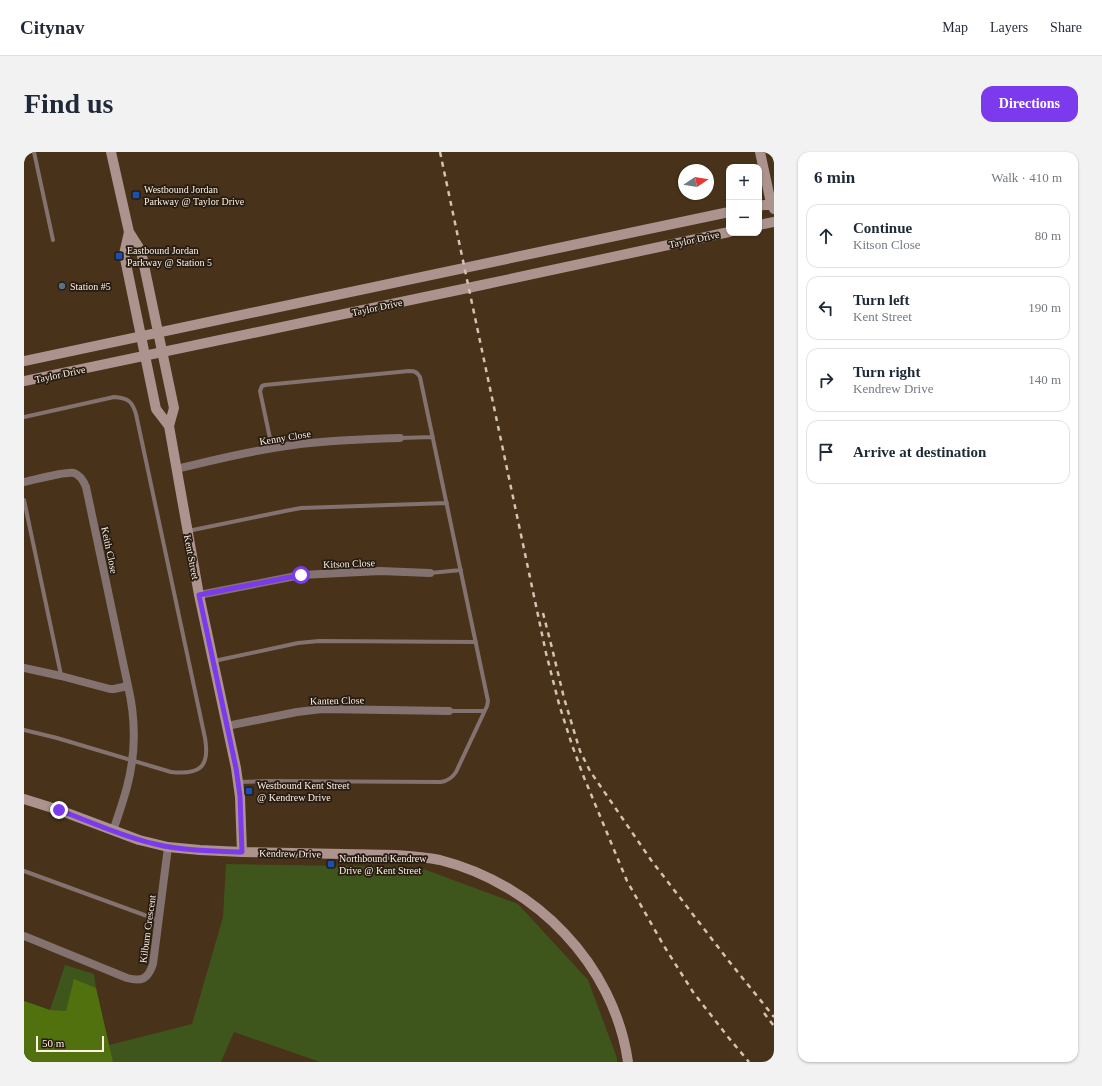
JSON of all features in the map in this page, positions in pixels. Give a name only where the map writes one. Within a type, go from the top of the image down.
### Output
[{"type":"street","points":[[111,152],[129,232]]},
{"type":"street","points":[[760,152],[773,205],[762,206]]},
{"type":"street","name":"Taylor Drive","points":[[24,361],[726,213]]},
{"type":"street","points":[[762,224],[774,222]]},
{"type":"street","name":"Kent Street","points":[[129,232],[141,251],[174,408],[169,426],[199,595],[238,782],[242,852]]},
{"type":"street","name":"Kent Street","points":[[129,232],[124,254],[145,356],[156,409],[169,426]]},
{"type":"street","name":"Taylor Drive","points":[[24,381],[726,233]]},
{"type":"street","name":"Kenny Close","points":[[176,469],[272,448],[321,442],[400,438]]},
{"type":"street","name":"Keith Close","points":[[24,482],[66,473],[74,473],[84,482],[86,488],[128,686],[134,722],[135,736],[133,760],[127,788],[113,831]]},
{"type":"street","name":"Kitson Close","points":[[199,595],[301,575],[380,572],[430,573]]},
{"type":"street","points":[[24,668],[114,689],[128,686]]},
{"type":"street","name":"Kanten Close","points":[[227,726],[322,708],[448,711]]},
{"type":"street","name":"Kendrew Drive","points":[[24,799],[59,810],[139,840],[168,847],[242,852],[395,855],[417,857],[439,860],[486,876],[528,900],[569,937],[585,957],[611,1001],[621,1026],[628,1062]]},
{"type":"street","name":"Kilburn Crescent","points":[[24,936],[122,977],[134,980],[145,978],[151,970],[153,964],[168,847]]},
{"type":"lane","points":[[34,152],[53,240]]},
{"type":"lane","points":[[238,782],[446,781],[456,772],[488,701],[488,695],[433,437],[418,373],[409,371],[262,386],[260,391],[272,448]]},
{"type":"lane","points":[[24,417],[114,397],[128,400],[133,406],[136,414],[205,738],[205,763],[194,771],[179,773],[163,771],[133,760],[24,730]]},
{"type":"lane","points":[[400,438],[433,437]]},
{"type":"lane","points":[[24,500],[61,676]]},
{"type":"lane","points":[[187,531],[301,508],[447,503]]},
{"type":"lane","points":[[430,573],[461,570]]},
{"type":"lane","points":[[213,661],[319,640],[476,642]]},
{"type":"lane","points":[[448,711],[484,711]]},
{"type":"lane","points":[[24,871],[159,920]]},
{"type":"green space","points":[[226,864],[418,867],[518,904],[588,980],[617,1058],[617,1062],[320,1062],[234,1032],[221,1062],[24,1062],[24,1001],[50,1010],[65,965],[94,974],[109,1045],[192,1024],[223,917]]},
{"type":"green space","points":[[74,979],[96,988],[113,1062],[24,1062],[24,1001],[50,1010],[66,1011]]},
{"type":"railway","points":[[440,152],[546,653],[559,704],[572,745],[627,881],[664,946],[693,992],[749,1062]]},
{"type":"railway","points":[[543,613],[564,698],[580,751],[590,771],[651,860],[774,1017]]},
{"type":"railway","points":[[764,1013],[774,1026]]},
{"type":"place","name":"Westbound Jordan Parkway @ Taylor Drive","points":[[136,195]]},
{"type":"place","name":"Eastbound Jordan Parkway @ Station 5","points":[[119,256]]},
{"type":"place","name":"Station #5","points":[[62,286]]},
{"type":"place","name":"Westbound Kent Street @ Kendrew Drive","points":[[249,791]]},
{"type":"place","name":"Northbound Kendrew Drive @ Kent Street","points":[[331,864]]},
{"type":"route","points":[[59,810],[139,840],[168,847],[242,852],[240,796],[236,768],[199,595],[301,575]]}]
